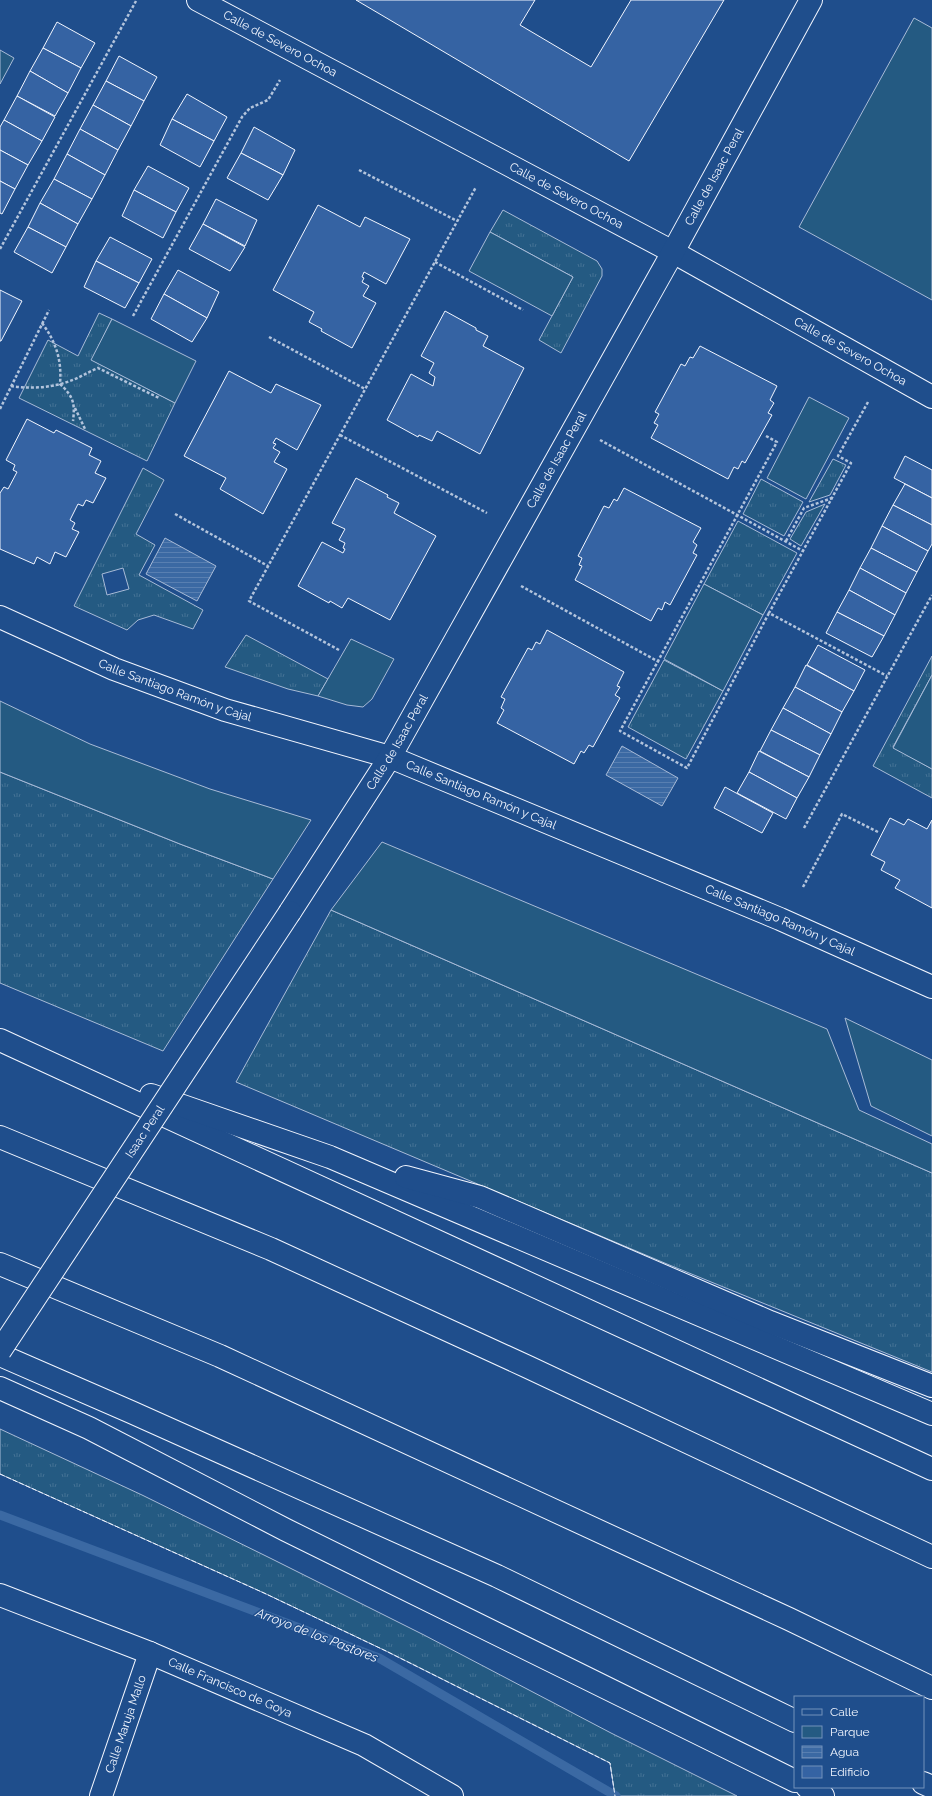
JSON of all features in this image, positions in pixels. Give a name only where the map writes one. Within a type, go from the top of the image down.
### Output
[{"type":"main road","name":"Calle de Severo Ochoa","points":[[198,0],[673,252],[932,397]]},
{"type":"main road","name":"Calle de Isaac Peral","points":[[290,912],[390,757],[673,252],[811,0]]},
{"type":"main road","name":"Calle Santiago Ramón y Cajal","points":[[0,617],[114,669],[225,710],[390,757],[780,919],[932,987]]},
{"type":"main road","name":"Isaac Peral","points":[[0,1351],[290,912]]},
{"type":"main road","points":[[0,1040],[29,1052],[932,1469]]},
{"type":"main road","points":[[29,1052],[330,1157],[932,1414]]},
{"type":"main road","points":[[0,1137],[278,1252],[528,1367],[932,1558]]},
{"type":"main road","points":[[330,1157],[480,1197],[770,1322],[932,1386]]},
{"type":"main road","points":[[0,1264],[220,1356],[788,1619],[932,1688]]},
{"type":"main road","points":[[0,1355],[498,1576],[794,1721]]},
{"type":"main road","points":[[0,1388],[89,1428],[293,1533],[794,1781]]},
{"type":"main road","name":"Calle Francisco de Goya","points":[[0,1596],[150,1653],[364,1746],[419,1788],[452,1796]]},
{"type":"main road","name":"Calle Maruja Mallo","points":[[101,1796],[150,1653]]},
{"type":"main road","points":[[809,1788],[823,1796]]},
{"type":"path","points":[[0,250],[136,1]]},
{"type":"path","points":[[133,316],[242,118],[250,108],[268,100],[280,80]]},
{"type":"path","points":[[359,170],[457,221]]},
{"type":"path","points":[[339,650],[249,601],[476,187]]},
{"type":"path","points":[[435,262],[523,310]]},
{"type":"path","points":[[0,409],[49,310]]},
{"type":"path","points":[[42,323],[52,337],[58,352],[62,370],[60,384]]},
{"type":"path","points":[[269,337],[365,389]]},
{"type":"path","points":[[11,386],[30,388],[60,384],[71,381],[98,368],[159,398]]},
{"type":"path","points":[[60,384],[68,390],[85,429]]},
{"type":"path","points":[[766,436],[777,442],[659,662],[620,731],[687,768],[769,613],[851,464],[838,456],[868,402]]},
{"type":"path","points":[[73,422],[74,405]]},
{"type":"path","points":[[340,435],[487,513]]},
{"type":"path","points":[[600,440],[803,551]]},
{"type":"path","points":[[786,541],[804,508],[832,498]]},
{"type":"path","points":[[176,514],[268,566]]},
{"type":"path","points":[[521,586],[659,662]]},
{"type":"path","points":[[804,828],[932,595]]},
{"type":"path","points":[[769,613],[887,676]]},
{"type":"path","points":[[803,886],[842,814],[878,832]]},
{"type":"green space","points":[[914,18],[932,28],[932,300],[799,227]]},
{"type":"green space","points":[[0,50],[14,58],[0,84]]},
{"type":"green space","points":[[503,210],[597,261],[602,269],[602,276],[561,353],[539,340],[573,277],[490,232]]},
{"type":"green space","points":[[490,232],[573,277],[552,316],[469,271]]},
{"type":"green space","points":[[99,313],[112,319],[92,360],[175,403],[147,461],[19,398],[48,340],[78,356]]},
{"type":"green space","points":[[112,319],[196,361],[175,403],[91,360]]},
{"type":"green space","points":[[809,397],[849,418],[806,499],[767,478]]},
{"type":"green space","points":[[833,459],[846,465],[830,495],[809,502]]},
{"type":"green space","points":[[143,468],[164,480],[136,534],[155,545],[139,575],[203,610],[193,629],[154,615],[138,620],[127,630],[74,606]],"holes":[[[123,568],[129,589],[107,595],[102,574]]]},
{"type":"green space","points":[[761,479],[803,502],[784,536],[743,514]]},
{"type":"green space","points":[[825,504],[801,546],[790,539],[806,512]]},
{"type":"green space","points":[[738,521],[797,553],[763,615],[704,584]]},
{"type":"green space","points":[[704,584],[763,615],[723,691],[664,659]]},
{"type":"green space","points":[[246,635],[328,679],[318,696],[288,689],[225,667]]},
{"type":"green space","points":[[351,639],[394,659],[372,699],[363,707],[347,705],[318,696]]},
{"type":"green space","points":[[932,656],[932,675],[893,747],[932,769],[932,798],[873,766]]},
{"type":"green space","points":[[664,660],[723,691],[686,759],[628,727]]},
{"type":"green space","points":[[932,675],[932,769],[893,748]]},
{"type":"green space","points":[[0,701],[90,744],[210,789],[311,820],[273,879],[180,844],[0,772]]},
{"type":"green space","points":[[0,772],[180,844],[273,879],[163,1051],[0,983]]},
{"type":"green space","points":[[382,842],[827,1029],[859,1110],[932,1144],[932,1173],[331,910]]},
{"type":"green space","points":[[331,910],[932,1173],[932,1372],[667,1264],[236,1082]]},
{"type":"green space","points":[[845,1018],[932,1060],[932,1136],[871,1106]]},
{"type":"green space","points":[[0,1429],[142,1495],[272,1559],[424,1635],[611,1733],[737,1796],[615,1796],[610,1763],[386,1651],[264,1593],[0,1474]]},
{"type":"water","points":[[165,538],[216,566],[197,601],[146,574]]},
{"type":"water","points":[[622,746],[678,778],[662,806],[606,775]]},
{"type":"building","points":[[356,0],[535,0],[520,25],[591,67],[631,0],[724,0],[629,161]]},
{"type":"building","points":[[57,22],[95,43],[81,68],[43,48]]},
{"type":"building","points":[[43,48],[81,68],[68,93],[30,71]]},
{"type":"building","points":[[119,56],[157,77],[144,101],[106,81]]},
{"type":"building","points":[[30,71],[68,93],[55,116],[17,96]]},
{"type":"building","points":[[106,81],[144,101],[131,126],[93,105]]},
{"type":"building","points":[[187,94],[227,117],[214,141],[172,119]]},
{"type":"building","points":[[17,96],[55,117],[42,141],[4,120]]},
{"type":"building","points":[[93,105],[131,126],[118,150],[80,129]]},
{"type":"building","points":[[172,119],[214,141],[200,167],[160,145]]},
{"type":"building","points":[[4,120],[42,141],[28,165],[0,150],[0,127]]},
{"type":"building","points":[[254,127],[295,150],[283,175],[241,153]]},
{"type":"building","points":[[80,129],[118,150],[105,175],[67,154]]},
{"type":"building","points":[[0,150],[28,165],[15,189],[0,181]]},
{"type":"building","points":[[241,153],[283,175],[268,200],[227,178]]},
{"type":"building","points":[[67,154],[105,175],[92,199],[54,179]]},
{"type":"building","points":[[148,166],[189,188],[176,212],[134,190]]},
{"type":"building","points":[[54,179],[92,199],[78,224],[40,203]]},
{"type":"building","points":[[0,181],[15,189],[2,214],[0,213]]},
{"type":"building","points":[[134,190],[176,212],[163,238],[122,216]]},
{"type":"building","points":[[216,199],[257,220],[245,246],[203,224]]},
{"type":"building","points":[[40,203],[78,224],[66,247],[28,227]]},
{"type":"building","points":[[318,205],[360,227],[365,217],[410,239],[386,284],[364,272],[362,282],[369,286],[363,296],[376,303],[352,348],[321,331],[322,329],[309,322],[314,312],[273,290]]},
{"type":"building","points":[[203,224],[245,247],[230,271],[189,249]]},
{"type":"building","points":[[28,227],[66,247],[52,273],[14,252]]},
{"type":"building","points":[[110,237],[152,259],[139,283],[96,261]]},
{"type":"building","points":[[96,261],[139,283],[125,308],[84,287]]},
{"type":"building","points":[[178,270],[219,292],[207,318],[164,294]]},
{"type":"building","points":[[0,290],[22,301],[1,341],[0,341]]},
{"type":"building","points":[[164,294],[207,318],[192,342],[151,319]]},
{"type":"building","points":[[445,311],[488,336],[483,346],[524,368],[480,454],[437,431],[432,441],[419,435],[418,437],[387,420],[411,374],[433,386],[435,377],[429,373],[434,363],[421,356]]},
{"type":"building","points":[[700,346],[777,386],[770,400],[774,403],[768,413],[772,415],[745,463],[742,461],[738,469],[734,467],[728,479],[651,438],[658,425],[654,423],[659,414],[655,412],[681,364],[685,366],[690,357],[693,358]]},
{"type":"building","points":[[229,371],[271,393],[276,384],[321,405],[297,450],[276,438],[273,443],[276,444],[273,448],[280,452],[274,462],[287,469],[263,514],[220,489],[226,478],[184,456]]},
{"type":"building","points":[[27,419],[54,433],[56,430],[92,448],[89,455],[101,461],[95,473],[106,478],[93,503],[86,500],[83,506],[78,504],[70,520],[75,523],[72,529],[79,532],[66,557],[55,552],[50,564],[37,557],[34,564],[0,549],[0,493],[4,487],[8,489],[17,472],[13,470],[15,465],[6,460]]},
{"type":"building","points":[[905,456],[932,470],[932,498],[894,478]]},
{"type":"building","points":[[356,478],[388,495],[387,497],[399,503],[394,513],[436,536],[390,620],[348,598],[342,608],[330,601],[329,603],[298,586],[322,542],[343,553],[345,543],[339,540],[345,529],[332,523]]},
{"type":"building","points":[[905,484],[932,498],[932,525],[893,505]]},
{"type":"building","points":[[624,488],[701,528],[693,542],[697,545],[693,553],[697,555],[670,605],[665,602],[662,610],[658,608],[651,621],[575,580],[582,566],[579,565],[582,558],[578,556],[604,506],[609,508],[614,499],[617,501]]},
{"type":"building","points":[[893,505],[932,525],[932,544],[928,551],[882,526]]},
{"type":"building","points":[[882,526],[928,551],[917,572],[871,548]]},
{"type":"building","points":[[871,548],[917,572],[906,593],[860,568]]},
{"type":"building","points":[[860,568],[906,593],[895,615],[849,590]]},
{"type":"building","points":[[849,590],[895,615],[884,636],[837,612]]},
{"type":"building","points":[[837,612],[884,636],[872,657],[826,633]]},
{"type":"building","points":[[547,630],[624,672],[617,686],[620,687],[615,695],[620,698],[593,747],[589,745],[584,753],[581,751],[574,764],[497,723],[504,710],[501,708],[505,699],[501,697],[528,648],[532,650],[536,642],[540,644]]},
{"type":"building","points":[[818,645],[865,670],[854,691],[807,665]]},
{"type":"building","points":[[806,665],[854,691],[842,712],[795,687]]},
{"type":"building","points":[[795,687],[842,712],[831,734],[783,708]]},
{"type":"building","points":[[783,708],[831,734],[820,755],[771,730]]},
{"type":"building","points":[[771,730],[820,755],[809,777],[760,751]]},
{"type":"building","points":[[759,751],[809,777],[797,798],[749,772]]},
{"type":"building","points":[[749,772],[797,798],[786,819],[737,793]]},
{"type":"building","points":[[725,787],[773,813],[762,833],[714,808]]},
{"type":"building","points":[[890,818],[904,825],[908,819],[927,829],[932,820],[932,908],[895,888],[900,880],[881,870],[885,862],[871,855]]},
{"type":"waterway","name":"Arroyo de los Pastores","points":[[0,1515],[379,1658],[616,1796]]},
{"type":"fence","points":[[0,1474],[264,1593],[386,1651],[610,1763],[615,1796]]}]
